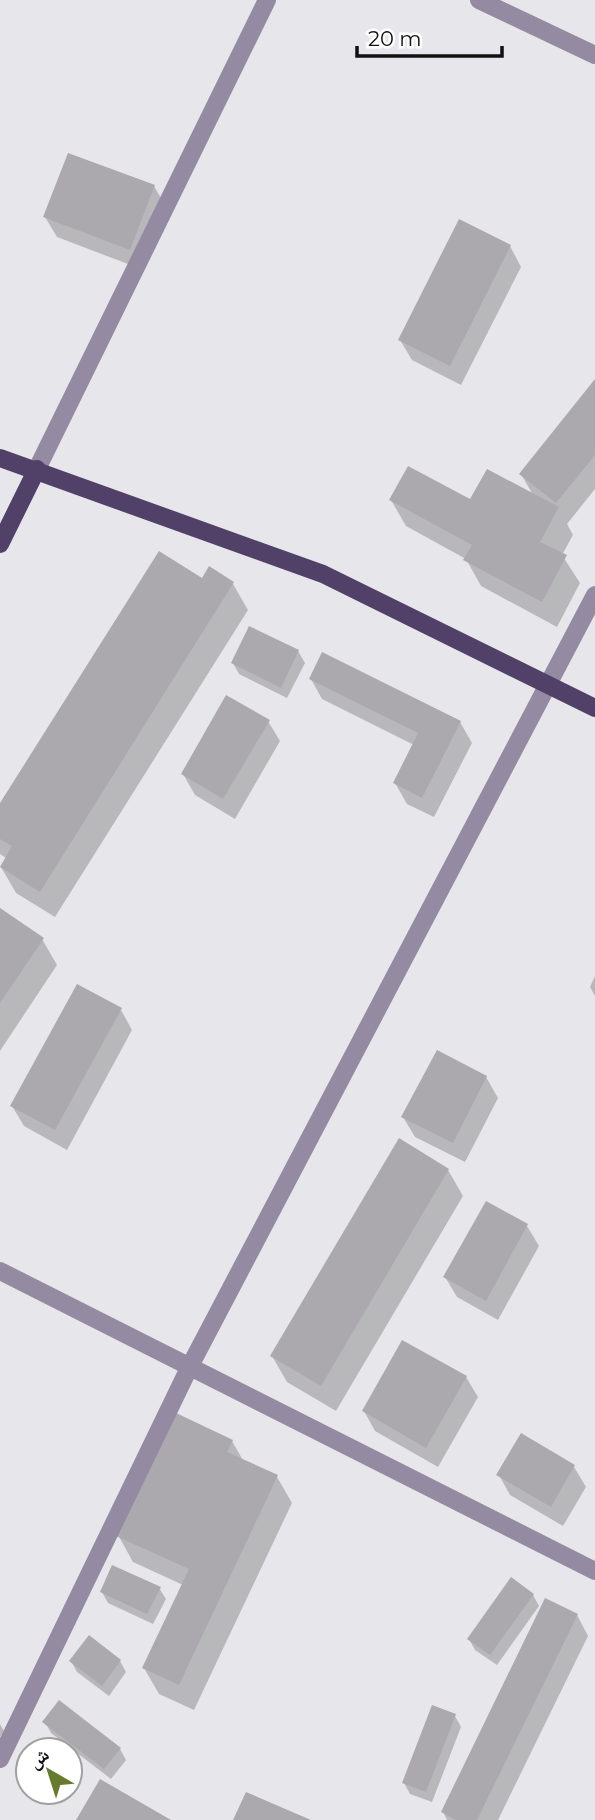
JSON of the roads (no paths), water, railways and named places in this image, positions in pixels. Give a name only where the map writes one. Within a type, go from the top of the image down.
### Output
[{"type":"main road","points":[[0,458],[37,469],[323,574],[595,708]]},
{"type":"main road","points":[[0,544],[37,469]]},
{"type":"street","points":[[37,469],[267,0]]},
{"type":"street","points":[[479,0],[595,55]]},
{"type":"street","points":[[0,1759],[190,1366],[595,595]]},
{"type":"street","points":[[0,1271],[595,1572]]}]
